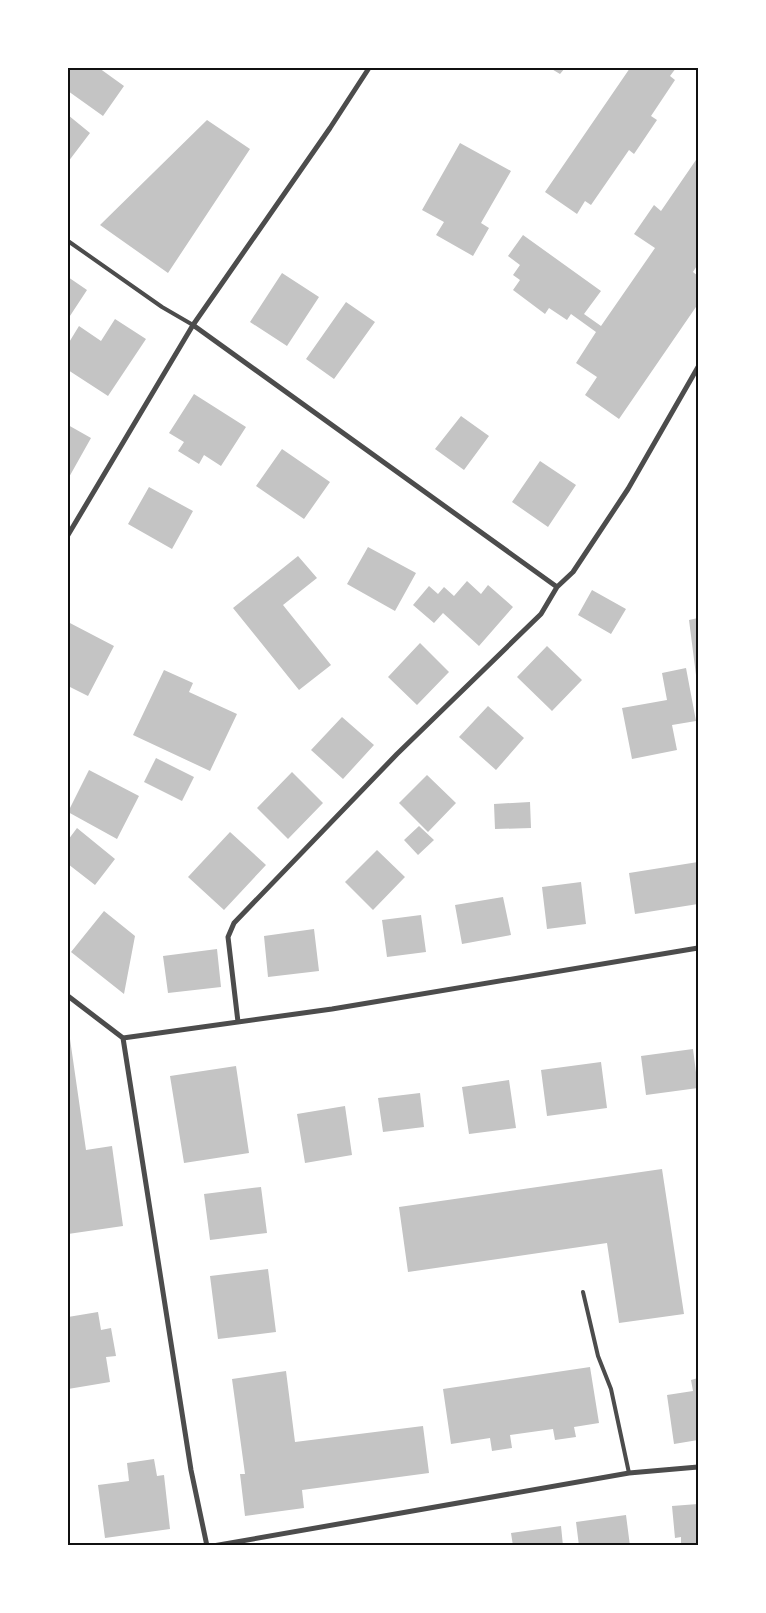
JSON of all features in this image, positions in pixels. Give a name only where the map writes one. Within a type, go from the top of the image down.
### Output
[{"type":"street","points":[[68,535],[193,325],[330,128],[369,68]]},
{"type":"street","points":[[193,325],[557,587]]},
{"type":"street","points":[[238,1022],[228,937],[234,923],[397,754],[541,614],[557,587],[573,572],[628,489],[698,367]]},
{"type":"street","points":[[123,1038],[376,1002],[698,948]]},
{"type":"street","points":[[68,996],[123,1038],[189,1460],[207,1546]]},
{"type":"street","points":[[213,1546],[629,1473],[698,1467]]},
{"type":"lane","points":[[68,241],[162,307],[193,325]]},
{"type":"lane","points":[[583,1292],[598,1356],[611,1389],[629,1473]]},
{"type":"building","points":[[68,68],[99,68],[124,86],[103,116],[68,91]]},
{"type":"building","points":[[550,68],[565,68],[560,74]]},
{"type":"building","points":[[630,68],[676,68],[670,76],[675,80],[651,116],[657,120],[634,154],[629,150],[591,205],[585,201],[577,214],[545,192]]},
{"type":"building","points":[[68,115],[90,133],[68,162]]},
{"type":"building","points":[[207,120],[250,149],[168,273],[100,225]]},
{"type":"building","points":[[460,143],[511,171],[481,223],[489,228],[473,256],[436,235],[444,222],[422,210]]},
{"type":"building","points":[[698,157],[698,264],[693,272],[698,276],[698,304],[619,419],[585,395],[597,377],[576,363],[596,332],[571,314],[567,320],[549,308],[545,314],[513,290],[520,280],[513,275],[520,265],[508,256],[523,235],[601,291],[584,314],[601,326],[655,248],[634,234],[654,205],[661,211]]},
{"type":"building","points":[[282,273],[319,297],[287,346],[250,322]]},
{"type":"building","points":[[68,277],[87,290],[68,319]]},
{"type":"building","points":[[346,302],[375,322],[334,379],[306,359]]},
{"type":"building","points":[[115,319],[146,339],[108,396],[68,370],[68,344],[79,326],[101,341]]},
{"type":"building","points":[[194,394],[246,427],[221,466],[204,455],[199,464],[178,451],[184,442],[169,433]]},
{"type":"building","points":[[461,416],[489,436],[464,470],[435,449]]},
{"type":"building","points":[[68,425],[91,438],[68,479]]},
{"type":"building","points":[[282,449],[330,482],[304,519],[256,486]]},
{"type":"building","points":[[540,461],[576,485],[548,527],[512,502]]},
{"type":"building","points":[[149,487],[193,511],[172,549],[128,524]]},
{"type":"building","points":[[368,547],[416,573],[395,611],[347,584]]},
{"type":"building","points":[[298,556],[317,578],[283,605],[331,665],[299,690],[233,608]]},
{"type":"building","points":[[467,581],[481,594],[488,585],[513,607],[479,646],[443,613],[434,623],[413,605],[429,586],[438,594],[444,587],[454,596]]},
{"type":"building","points":[[592,590],[626,609],[611,634],[578,615]]},
{"type":"building","points":[[698,618],[698,683],[697,683],[689,620]]},
{"type":"building","points":[[68,622],[114,646],[88,696],[68,686]]},
{"type":"building","points":[[420,643],[449,672],[417,705],[388,677]]},
{"type":"building","points":[[547,646],[582,680],[552,711],[517,677]]},
{"type":"building","points":[[686,668],[696,721],[672,725],[677,750],[632,759],[622,708],[667,700],[662,673]]},
{"type":"building","points":[[164,670],[193,683],[189,692],[237,714],[210,771],[133,735]]},
{"type":"building","points":[[488,706],[524,738],[496,770],[459,737]]},
{"type":"building","points":[[342,717],[374,745],[343,779],[311,750]]},
{"type":"building","points":[[156,758],[194,777],[182,801],[144,782]]},
{"type":"building","points":[[89,770],[139,796],[117,839],[68,812]]},
{"type":"building","points":[[292,772],[323,803],[288,839],[257,808]]},
{"type":"building","points":[[427,775],[456,803],[428,832],[399,803]]},
{"type":"building","points":[[530,802],[531,828],[495,829],[494,804]]},
{"type":"building","points":[[419,826],[434,840],[418,855],[404,840]]},
{"type":"building","points":[[77,828],[115,859],[95,885],[68,864],[68,840]]},
{"type":"building","points":[[230,832],[266,865],[224,910],[188,877]]},
{"type":"building","points":[[377,850],[405,877],[373,910],[345,882]]},
{"type":"building","points":[[698,862],[698,904],[635,914],[629,873]]},
{"type":"building","points":[[581,882],[586,924],[547,929],[542,887]]},
{"type":"building","points":[[503,897],[511,935],[462,944],[455,905]]},
{"type":"building","points":[[104,911],[135,936],[124,994],[71,952]]},
{"type":"building","points":[[421,915],[426,952],[387,957],[382,920]]},
{"type":"building","points":[[314,929],[319,971],[268,977],[264,936]]},
{"type":"building","points":[[217,949],[221,987],[168,993],[163,956]]},
{"type":"building","points":[[68,1039],[70,1039],[86,1150],[112,1146],[123,1226],[68,1234]]},
{"type":"building","points":[[693,1049],[698,1088],[646,1095],[641,1056]]},
{"type":"building","points":[[601,1062],[607,1108],[547,1116],[541,1070]]},
{"type":"building","points":[[236,1066],[249,1153],[184,1163],[170,1076]]},
{"type":"building","points":[[509,1080],[516,1128],[469,1134],[462,1087]]},
{"type":"building","points":[[420,1093],[424,1127],[383,1132],[378,1098]]},
{"type":"building","points":[[345,1106],[352,1155],[305,1163],[297,1114]]},
{"type":"building","points":[[662,1169],[684,1314],[619,1323],[607,1243],[408,1272],[399,1207]]},
{"type":"building","points":[[261,1187],[267,1233],[210,1240],[204,1194]]},
{"type":"building","points":[[268,1269],[276,1332],[218,1339],[210,1276]]},
{"type":"building","points":[[98,1312],[101,1330],[111,1328],[116,1356],[106,1357],[110,1382],[68,1389],[68,1317]]},
{"type":"building","points":[[590,1367],[599,1423],[574,1427],[576,1437],[555,1440],[553,1429],[510,1435],[512,1448],[492,1451],[490,1438],[451,1444],[443,1389]]},
{"type":"building","points":[[286,1371],[295,1442],[423,1426],[429,1473],[302,1490],[304,1508],[245,1516],[240,1474],[245,1474],[232,1379]]},
{"type":"building","points":[[698,1378],[698,1440],[674,1444],[667,1395],[693,1391],[691,1380]]},
{"type":"building","points":[[154,1459],[157,1476],[164,1475],[170,1529],[105,1538],[98,1485],[129,1481],[127,1463]]},
{"type":"building","points":[[698,1504],[698,1546],[681,1546],[681,1537],[675,1538],[672,1506]]},
{"type":"building","points":[[626,1515],[630,1546],[579,1546],[576,1522]]},
{"type":"building","points":[[561,1526],[563,1546],[513,1546],[511,1533]]}]
